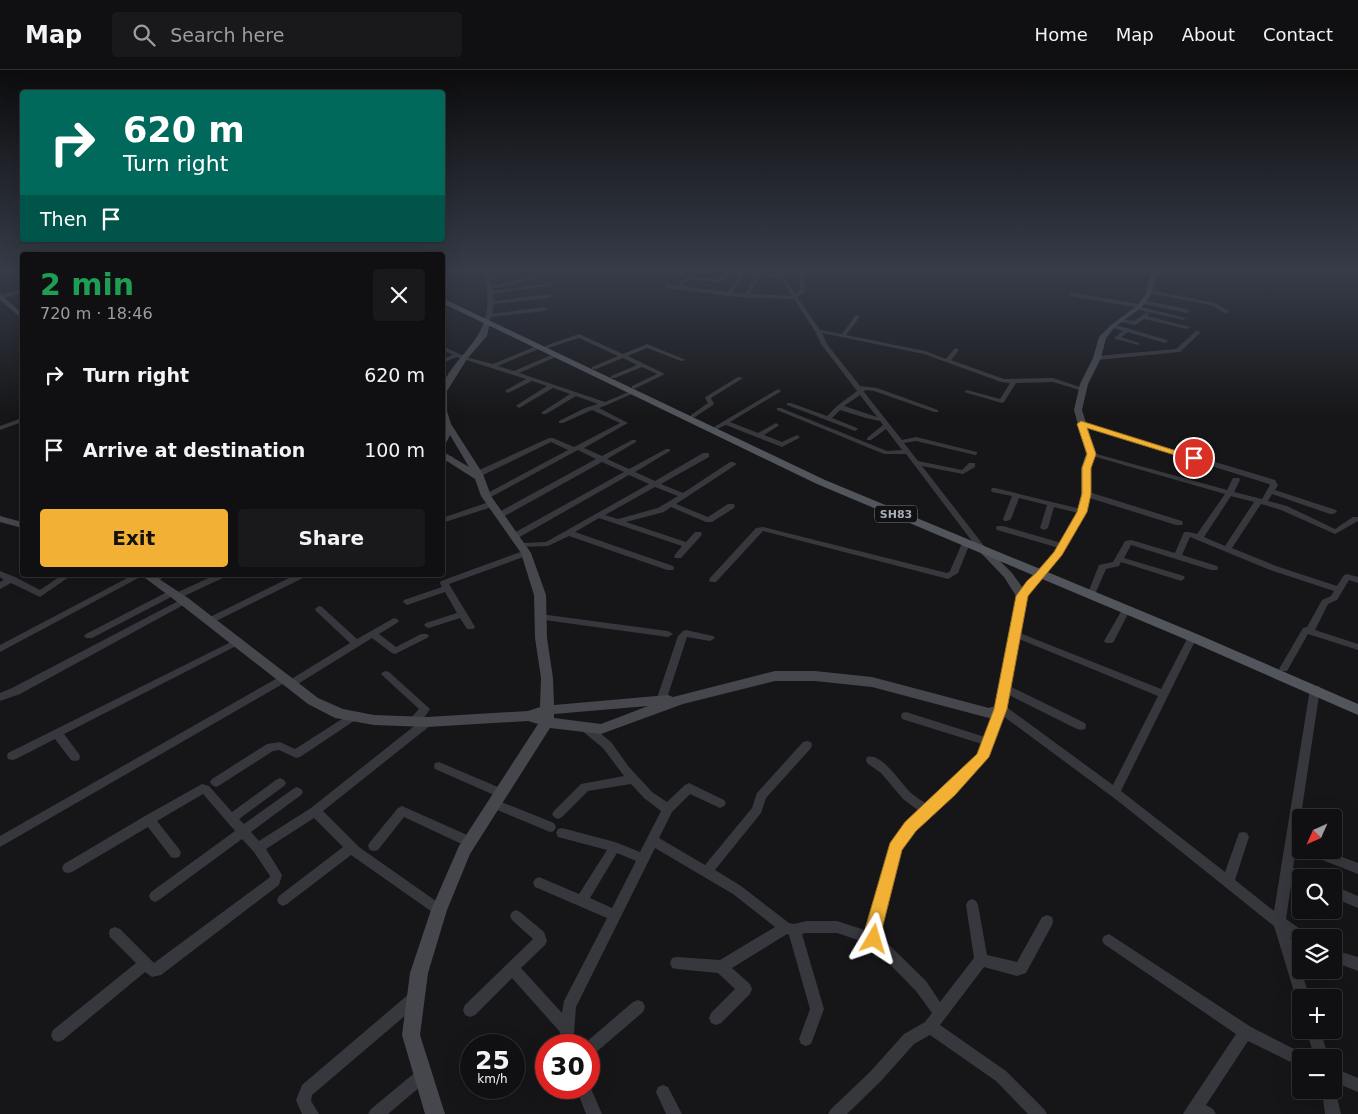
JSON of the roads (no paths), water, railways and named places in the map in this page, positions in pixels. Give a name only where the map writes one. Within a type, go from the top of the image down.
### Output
[{"type":"main road","name":"SH83","points":[[485,318],[544,347],[613,377],[633,389],[821,482],[976,545]]},
{"type":"main road","name":"SH83","points":[[544,347],[556,355],[693,416],[721,425],[838,484],[1126,610],[1315,689],[1358,710]]},
{"type":"main road","name":"SH83","points":[[1042,573],[1093,590],[1284,669],[1358,702]]},
{"type":"street","points":[[445,387],[461,357],[483,336],[488,319],[495,318]]},
{"type":"street","points":[[809,318],[824,344],[861,389],[976,545],[1008,576],[1022,596]]},
{"type":"street","points":[[843,336],[856,318]]},
{"type":"street","points":[[874,939],[874,929],[895,848],[910,826],[927,812],[982,757],[1001,709],[1022,596],[1030,583],[1042,573],[1058,553],[1082,512],[1086,494],[1086,468],[1091,454],[1078,410],[1083,389],[1097,358],[1103,337],[1123,318]]},
{"type":"street","points":[[1116,324],[1135,323],[1143,318]]},
{"type":"street","points":[[1152,318],[1187,327]]},
{"type":"street","points":[[1116,324],[1127,330],[1165,340]]},
{"type":"street","points":[[1127,330],[1117,338],[1137,344]]},
{"type":"street","points":[[818,331],[920,351],[994,378],[1014,381],[1047,380],[1066,383],[1083,389]]},
{"type":"street","points":[[1097,358],[1178,351],[1198,332]]},
{"type":"street","points":[[493,366],[577,336],[662,374],[605,404],[592,407],[561,422]]},
{"type":"street","points":[[594,368],[647,346],[683,360]]},
{"type":"street","points":[[445,349],[461,357],[605,404]]},
{"type":"street","points":[[947,361],[956,350]]},
{"type":"street","points":[[514,373],[556,355]]},
{"type":"street","points":[[445,360],[461,357]]},
{"type":"street","points":[[613,377],[642,365]]},
{"type":"street","points":[[693,416],[711,404],[709,397],[740,378]]},
{"type":"street","points":[[508,391],[531,379]]},
{"type":"street","points":[[967,392],[1002,401],[1014,381]]},
{"type":"street","points":[[519,406],[552,386]]},
{"type":"street","points":[[828,419],[839,406],[861,389],[875,389],[936,411]]},
{"type":"street","points":[[721,425],[778,391]]},
{"type":"street","points":[[544,413],[575,394]]},
{"type":"street","points":[[789,404],[855,429]]},
{"type":"street","points":[[839,406],[885,422]]},
{"type":"street","points":[[492,505],[576,449],[625,423],[592,407]]},
{"type":"street","points":[[778,409],[890,454],[908,452]]},
{"type":"street","points":[[435,1114],[411,1035],[419,973],[439,910],[464,851],[548,716],[540,595],[521,545],[492,505],[445,416]]},
{"type":"street","points":[[846,437],[868,417]]},
{"type":"street","points":[[0,428],[20,421]]},
{"type":"street","points":[[869,439],[885,422]]},
{"type":"street","points":[[1081,424],[1270,481],[1274,485],[1227,548]]},
{"type":"street","points":[[721,425],[782,445],[797,437]]},
{"type":"street","points":[[758,436],[776,425]]},
{"type":"street","points":[[445,436],[449,427]]},
{"type":"street","points":[[478,476],[551,439],[603,458],[684,496]]},
{"type":"street","points":[[900,442],[916,439],[975,453]]},
{"type":"street","points":[[445,521],[492,505],[603,458],[634,441]]},
{"type":"street","points":[[470,627],[444,583],[521,545],[630,472],[668,450]]},
{"type":"street","points":[[1091,454],[1261,502],[1302,516],[1335,532],[1356,519]]},
{"type":"street","points":[[521,545],[548,544],[706,455]]},
{"type":"street","points":[[445,458],[478,476]]},
{"type":"street","points":[[916,463],[964,472],[972,465]]},
{"type":"street","points":[[617,522],[656,512],[733,464]]},
{"type":"street","points":[[1199,538],[1230,493],[1236,480]]},
{"type":"street","points":[[996,490],[1082,512]]},
{"type":"street","points":[[1270,491],[1333,512]]},
{"type":"street","points":[[1086,494],[1179,522]]},
{"type":"street","points":[[1007,519],[1016,495]]},
{"type":"street","points":[[671,504],[709,520],[731,506]]},
{"type":"street","points":[[1044,528],[1051,504]]},
{"type":"street","points":[[1302,516],[1315,506]]},
{"type":"street","points":[[600,516],[687,545]]},
{"type":"street","points":[[0,519],[20,524]]},
{"type":"street","points":[[1000,528],[1062,546]]},
{"type":"street","points":[[713,580],[763,529],[948,576],[954,573],[976,545]]},
{"type":"street","points":[[569,533],[670,568]]},
{"type":"street","points":[[678,556],[698,534]]},
{"type":"street","points":[[1178,556],[1187,534],[1227,548],[1281,571],[1338,590]]},
{"type":"street","points":[[1093,590],[1102,567],[1114,565],[1130,542],[1214,568]]},
{"type":"street","points":[[1119,559],[1181,578]]},
{"type":"street","points":[[0,574],[40,594],[65,577]]},
{"type":"street","points":[[1310,630],[1325,602],[1334,598],[1347,576],[1357,578]]},
{"type":"street","points":[[0,649],[136,577]]},
{"type":"street","points":[[154,577],[313,701],[340,714],[374,720],[427,722],[548,716],[599,707],[680,700]]},
{"type":"street","points":[[89,636],[178,597],[218,577]]},
{"type":"street","points":[[209,621],[298,577]]},
{"type":"street","points":[[0,586],[12,580]]},
{"type":"street","points":[[406,602],[446,589]]},
{"type":"street","points":[[0,697],[16,691],[178,597]]},
{"type":"street","points":[[319,609],[356,644]]},
{"type":"street","points":[[1109,641],[1126,610]]},
{"type":"street","points":[[429,625],[462,614]]},
{"type":"street","points":[[540,617],[668,634]]},
{"type":"street","points":[[0,842],[394,621]]},
{"type":"street","points":[[1284,669],[1304,631],[1310,630],[1358,647]]},
{"type":"street","points":[[661,701],[683,636],[690,633],[710,638]]},
{"type":"street","points":[[373,634],[395,651],[424,636]]},
{"type":"street","points":[[1015,634],[1164,694]]},
{"type":"street","points":[[1115,793],[1192,637]]},
{"type":"street","points":[[12,756],[236,642]]},
{"type":"street","points":[[386,674],[425,709],[412,722]]},
{"type":"street","points":[[548,716],[585,727],[601,729],[680,700],[775,676],[815,676],[872,682],[989,713],[1001,709]]},
{"type":"street","points":[[1005,688],[1081,726]]},
{"type":"street","points":[[1300,809],[1315,689]]},
{"type":"street","points":[[616,706],[620,723]]},
{"type":"street","points":[[599,707],[601,729]]},
{"type":"street","points":[[1001,709],[1115,793],[1292,931]]},
{"type":"street","points":[[216,782],[271,747],[280,746],[296,754],[353,716]]},
{"type":"street","points":[[906,716],[988,742]]},
{"type":"street","points":[[258,848],[315,811],[427,722]]},
{"type":"street","points":[[585,727],[607,745],[648,795],[668,808]]},
{"type":"street","points":[[57,733],[76,757]]},
{"type":"street","points":[[706,872],[757,810],[761,796],[807,745]]},
{"type":"street","points":[[871,760],[886,770],[907,796],[927,812]]},
{"type":"street","points":[[439,766],[550,827]]},
{"type":"street","points":[[558,814],[585,787],[634,780]]},
{"type":"street","points":[[231,819],[280,783]]},
{"type":"street","points":[[567,1034],[569,1006],[654,841],[668,808],[689,788],[720,803]]},
{"type":"street","points":[[68,868],[205,789],[258,848],[276,875],[275,881],[156,970],[152,970],[145,964],[115,933]]},
{"type":"street","points":[[155,896],[297,792]]},
{"type":"street","points":[[315,811],[351,848],[439,910]]},
{"type":"street","points":[[374,846],[402,811],[470,842]]},
{"type":"street","points":[[149,820],[175,853]]},
{"type":"street","points":[[562,833],[615,847],[644,859]]},
{"type":"street","points":[[1228,882],[1243,837]]},
{"type":"street","points":[[654,841],[737,890],[790,929],[816,1009],[806,1039]]},
{"type":"street","points":[[581,900],[615,847]]},
{"type":"street","points":[[283,900],[351,848]]},
{"type":"street","points":[[1292,856],[1287,871],[1279,922],[1300,989]]},
{"type":"street","points":[[1333,859],[1358,869]]},
{"type":"street","points":[[1287,871],[1292,874]]},
{"type":"street","points":[[538,883],[615,915]]},
{"type":"street","points":[[1342,895],[1358,902]]},
{"type":"street","points":[[836,1114],[875,1077],[909,1039],[930,1027],[981,960],[972,905]]},
{"type":"street","points":[[470,1010],[513,970],[541,939],[516,916]]},
{"type":"street","points":[[981,960],[1017,969],[1021,968],[1047,921]]},
{"type":"street","points":[[677,962],[721,967],[790,929],[837,927],[874,939],[921,986],[940,1013]]},
{"type":"street","points":[[1109,940],[1246,1032],[1292,1055]]},
{"type":"street","points":[[1342,959],[1358,964]]},
{"type":"street","points":[[58,1035],[145,964]]},
{"type":"street","points":[[716,1018],[745,989],[721,967]]},
{"type":"street","points":[[513,970],[567,1029]]},
{"type":"street","points":[[311,1114],[303,1103],[303,1096],[307,1090],[416,997]]},
{"type":"street","points":[[600,1040],[638,1007]]},
{"type":"street","points":[[930,1027],[1001,1076],[1039,1114]]},
{"type":"street","points":[[1198,1112],[1246,1032]]},
{"type":"street","points":[[376,1114],[424,1075]]},
{"type":"street","points":[[1342,1078],[1358,1085]]},
{"type":"street","points":[[663,1092],[674,1114]]},
{"type":"street","points":[[588,1099],[594,1114]]},
{"type":"street","points":[[1330,1099],[1333,1114]]}]
